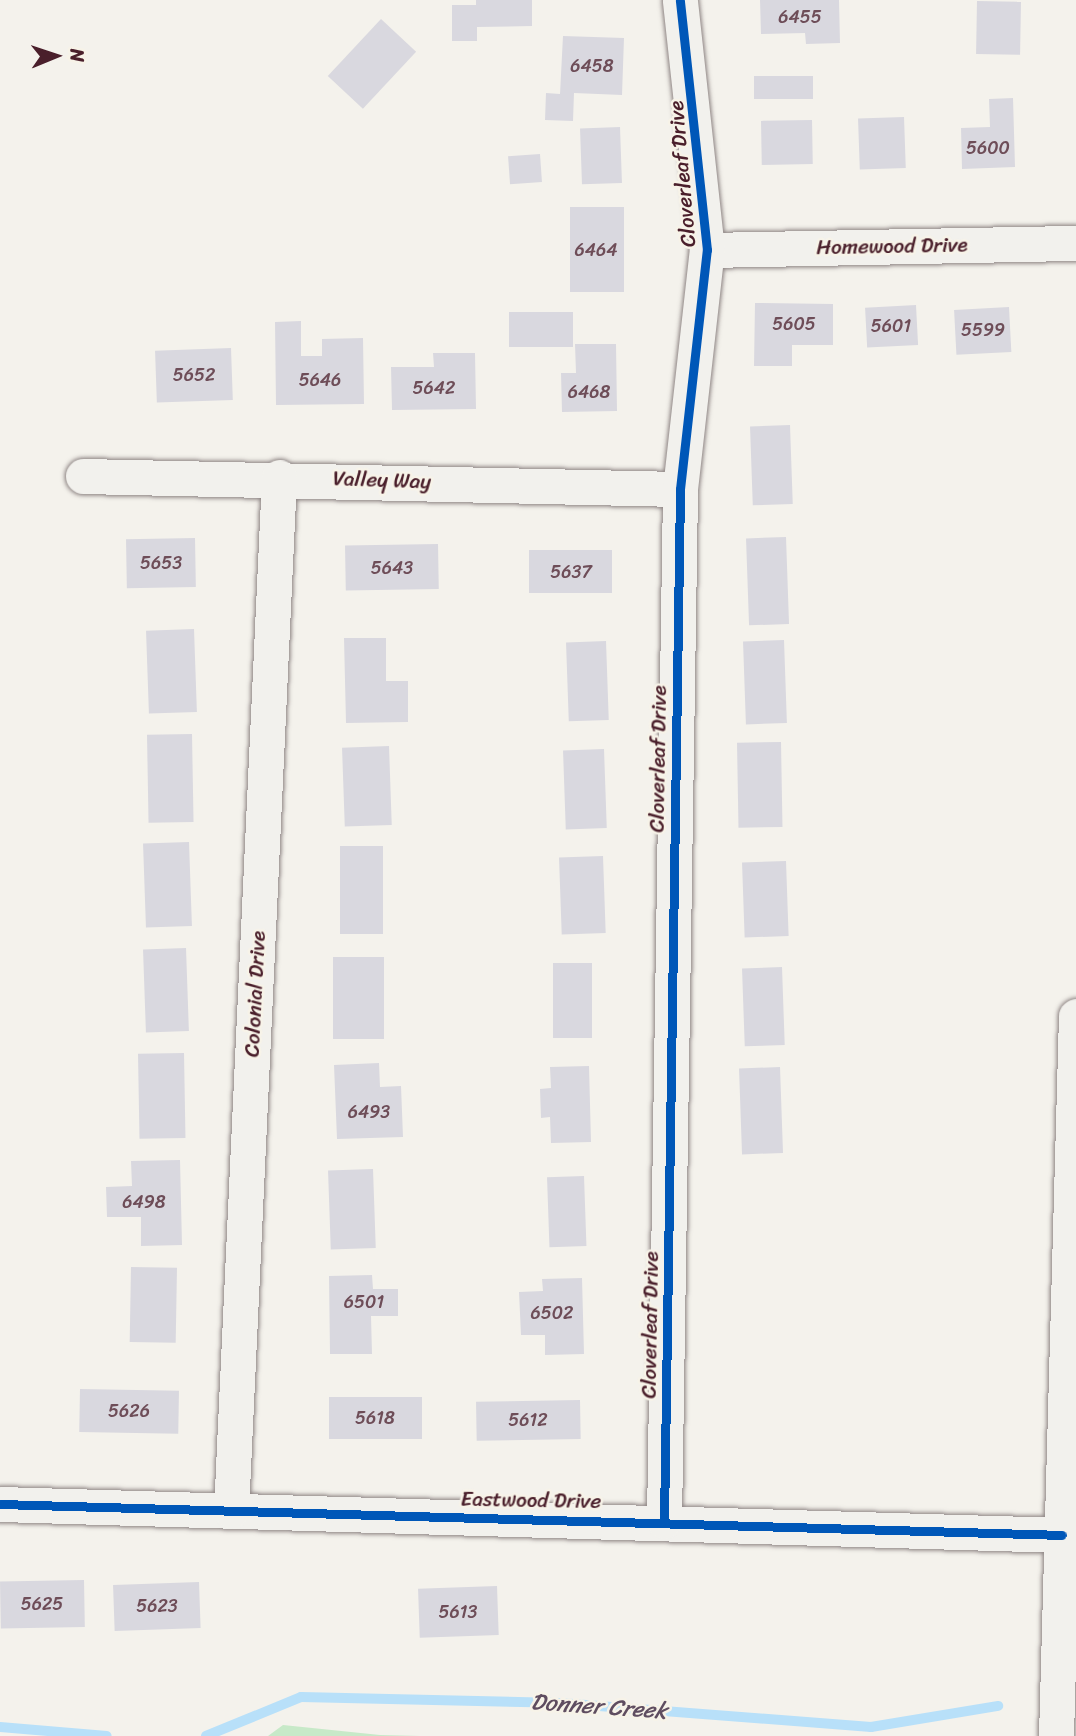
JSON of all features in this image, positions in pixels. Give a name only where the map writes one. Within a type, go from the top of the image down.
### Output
[{"type":"street","name":"Cloverleaf Drive","points":[[664,1521],[680,489],[707,250],[680,0]]},
{"type":"street","name":"Homewood Drive","points":[[707,250],[1076,243]]},
{"type":"street","name":"Valley Way","points":[[83,476],[279,477],[680,489]]},
{"type":"street","name":"Colonial Drive","points":[[231,1511],[279,477]]},
{"type":"street","points":[[1056,1736],[1068,1622],[1062,1535],[1076,1016]]},
{"type":"street","name":"Eastwood Drive","points":[[0,1504],[664,1521],[1062,1535]]},
{"type":"green space","points":[[283,1725],[380,1735],[420,1736],[268,1736]]},
{"type":"building","points":[[476,0],[532,0],[532,26],[477,27],[477,41],[452,41],[452,5],[476,5]]},
{"type":"building","points":[[760,0],[839,0],[840,43],[806,44],[805,33],[761,34]]},
{"type":"building","points":[[977,1],[1021,2],[1020,55],[976,54]]},
{"type":"building","points":[[381,19],[416,52],[363,109],[328,76]]},
{"type":"building","points":[[563,36],[624,38],[622,95],[574,93],[573,121],[545,120],[546,93],[560,94]]},
{"type":"building","points":[[754,76],[813,76],[813,99],[754,99]]},
{"type":"building","points":[[1013,98],[1015,167],[962,169],[961,128],[990,127],[989,99]]},
{"type":"building","points":[[904,117],[906,168],[860,170],[858,119]]},
{"type":"building","points":[[812,120],[813,164],[762,165],[761,121]]},
{"type":"building","points":[[620,127],[622,183],[582,184],[580,128]]},
{"type":"building","points":[[540,154],[542,182],[510,184],[508,156]]},
{"type":"building","points":[[570,207],[624,207],[624,292],[570,292]]},
{"type":"building","points":[[755,303],[833,304],[833,345],[792,345],[792,366],[754,366]]},
{"type":"building","points":[[916,305],[918,345],[867,348],[865,308]]},
{"type":"building","points":[[1009,307],[1011,352],[956,355],[954,310]]},
{"type":"building","points":[[509,312],[573,312],[573,347],[509,347]]},
{"type":"building","points":[[301,321],[301,356],[322,356],[322,339],[363,338],[364,404],[276,405],[275,322]]},
{"type":"building","points":[[575,344],[616,344],[617,411],[562,412],[561,373],[576,373]]},
{"type":"building","points":[[231,348],[233,400],[157,403],[155,351]]},
{"type":"building","points":[[433,353],[475,353],[476,409],[392,410],[391,367],[434,367]]},
{"type":"building","points":[[790,425],[793,504],[753,505],[750,426]]},
{"type":"building","points":[[786,537],[789,624],[749,625],[746,538]]},
{"type":"building","points":[[195,538],[196,587],[127,588],[126,539]]},
{"type":"building","points":[[438,544],[439,589],[346,591],[345,546]]},
{"type":"building","points":[[529,550],[612,550],[612,593],[529,593]]},
{"type":"building","points":[[194,629],[197,712],[149,714],[146,631]]},
{"type":"building","points":[[344,638],[386,638],[386,681],[408,681],[408,722],[346,723]]},
{"type":"building","points":[[784,640],[787,723],[746,724],[743,641]]},
{"type":"building","points":[[606,641],[609,720],[569,721],[566,642]]},
{"type":"building","points":[[192,734],[194,822],[149,823],[147,735]]},
{"type":"building","points":[[781,742],[782,827],[738,828],[737,743]]},
{"type":"building","points":[[389,746],[392,825],[345,827],[342,748]]},
{"type":"building","points":[[604,749],[607,828],[566,829],[563,750]]},
{"type":"building","points":[[189,842],[192,926],[146,928],[143,844]]},
{"type":"building","points":[[340,846],[383,846],[383,934],[340,934]]},
{"type":"building","points":[[603,856],[606,933],[562,934],[559,858]]},
{"type":"building","points":[[786,861],[789,936],[745,937],[742,863]]},
{"type":"building","points":[[186,948],[189,1031],[146,1032],[143,950]]},
{"type":"building","points":[[333,957],[384,957],[384,1039],[333,1039]]},
{"type":"building","points":[[553,963],[592,963],[592,1038],[553,1038]]},
{"type":"building","points":[[782,967],[785,1045],[745,1046],[742,968]]},
{"type":"building","points":[[184,1053],[185,1138],[139,1139],[138,1054]]},
{"type":"building","points":[[379,1063],[380,1087],[401,1086],[403,1137],[337,1139],[334,1065]]},
{"type":"building","points":[[589,1066],[591,1142],[551,1143],[550,1117],[541,1118],[540,1089],[551,1088],[550,1067]]},
{"type":"building","points":[[780,1067],[783,1153],[742,1154],[739,1068]]},
{"type":"building","points":[[180,1160],[182,1245],[141,1246],[141,1217],[107,1217],[106,1187],[132,1186],[131,1161]]},
{"type":"building","points":[[373,1169],[376,1248],[331,1250],[328,1171]]},
{"type":"building","points":[[584,1176],[586,1246],[549,1247],[547,1177]]},
{"type":"building","points":[[131,1267],[177,1268],[176,1343],[130,1342]]},
{"type":"building","points":[[372,1275],[373,1289],[398,1289],[398,1316],[371,1316],[372,1354],[330,1354],[329,1276]]},
{"type":"building","points":[[582,1278],[584,1354],[545,1355],[545,1335],[521,1335],[519,1292],[543,1291],[542,1279]]},
{"type":"building","points":[[80,1389],[179,1391],[178,1434],[79,1432]]},
{"type":"building","points":[[329,1397],[422,1397],[422,1439],[329,1439]]},
{"type":"building","points":[[580,1400],[581,1439],[477,1441],[476,1402]]},
{"type":"building","points":[[84,1580],[85,1627],[1,1628],[0,1581]]},
{"type":"building","points":[[199,1582],[201,1628],[115,1631],[113,1585]]},
{"type":"building","points":[[497,1586],[499,1635],[420,1638],[418,1589]]},
{"type":"waterway","name":"Donner Creek","points":[[206,1736],[301,1697],[560,1703],[871,1727],[998,1706]]},
{"type":"waterway","name":"Donner Creek","points":[[0,1727],[107,1736]]},
{"type":"cycle path","points":[[664,1521],[680,489],[707,250],[680,0]]},
{"type":"cycle path","points":[[0,1504],[1062,1535]]}]
